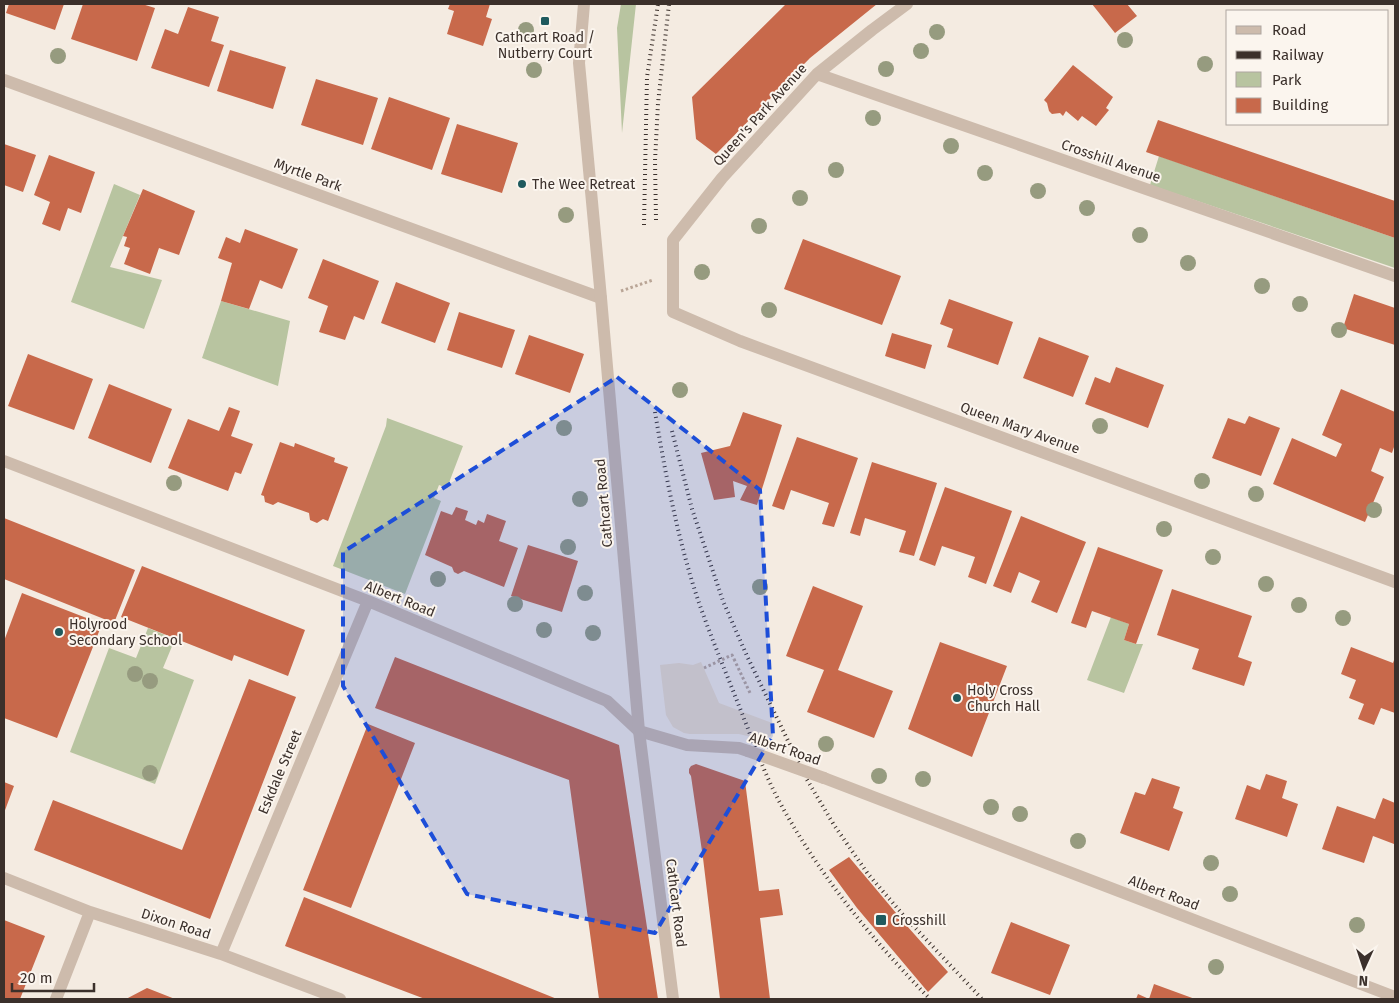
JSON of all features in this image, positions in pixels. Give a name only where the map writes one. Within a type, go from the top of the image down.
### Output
[{"type":"street","name":"Cathcart Road","points":[[584,4],[579,63],[639,731],[673,999]]},
{"type":"street","name":"Queen's Park Avenue","points":[[672,273],[673,240],[722,178],[817,74],[907,4]]},
{"type":"street","name":"Crosshill Avenue","points":[[817,74],[1395,276]]},
{"type":"street","name":"Myrtle Park","points":[[4,80],[601,298]]},
{"type":"street","name":"Queen Mary Avenue","points":[[672,273],[673,312],[740,341],[1395,582]]},
{"type":"street","name":"Albert Road","points":[[4,461],[368,601],[607,701],[639,731],[686,746],[739,748],[748,751],[824,778],[1395,997]]},
{"type":"street","name":"Eskdale Street","points":[[221,954],[368,601]]},
{"type":"street","name":"Dixon Road","points":[[4,878],[90,912],[221,954],[340,999]]},
{"type":"street","points":[[56,999],[90,912]]},
{"type":"path","points":[[601,298],[672,273]]},
{"type":"path","points":[[704,668],[732,655],[750,693]]},
{"type":"highlighted area","points":[[617,377],[760,490],[773,736],[655,933],[467,894],[343,686],[343,552]]},
{"type":"green space","points":[[621,4],[636,4],[622,133],[617,28]]},
{"type":"green space","points":[[1159,156],[1395,238],[1395,268],[1150,185]]},
{"type":"green space","points":[[114,184],[140,195],[110,267],[162,280],[144,329],[71,302]]},
{"type":"green space","points":[[221,301],[290,321],[278,386],[202,358]]},
{"type":"green space","points":[[387,418],[463,446],[447,488],[439,485],[434,498],[441,501],[405,594],[333,566],[386,426]]},
{"type":"green space","points":[[1111,617],[1129,624],[1124,640],[1143,644],[1124,693],[1087,680]]},
{"type":"green space","points":[[148,628],[175,639],[163,668],[194,680],[155,784],[70,752],[109,648],[136,658]]},
{"type":"shaded area","points":[[701,662],[719,703],[775,724],[771,736],[760,739],[739,734],[690,734],[673,727],[666,715],[660,665],[679,663],[693,665]]},
{"type":"building","points":[[9,4],[64,4],[55,30],[6,13]]},
{"type":"building","points":[[83,4],[142,4],[155,8],[137,61],[71,39]]},
{"type":"building","points":[[450,4],[490,4],[486,17],[492,19],[483,46],[447,34],[454,11],[448,9]]},
{"type":"building","points":[[786,4],[877,4],[810,58],[716,154],[696,139],[692,97]]},
{"type":"building","points":[[1092,4],[1127,4],[1137,16],[1115,33]]},
{"type":"building","points":[[188,7],[219,17],[211,41],[224,45],[209,87],[151,68],[165,29],[178,34]]},
{"type":"building","points":[[230,50],[286,67],[273,109],[217,91]]},
{"type":"building","points":[[1073,65],[1113,97],[1106,108],[1109,110],[1096,126],[1082,116],[1078,121],[1066,111],[1063,116],[1060,113],[1052,114],[1044,100]]},
{"type":"building","points":[[316,79],[378,98],[363,145],[301,125]]},
{"type":"building","points":[[389,97],[450,118],[432,170],[371,149]]},
{"type":"building","points":[[1158,120],[1395,201],[1395,238],[1146,152]]},
{"type":"building","points":[[457,124],[518,143],[502,193],[441,174]]},
{"type":"building","points":[[4,144],[36,155],[23,192],[4,185]]},
{"type":"building","points":[[49,155],[95,172],[81,213],[68,208],[60,231],[42,224],[50,202],[34,195]]},
{"type":"building","points":[[143,189],[195,211],[179,255],[159,248],[150,274],[124,264],[130,248],[124,246],[127,237],[123,236]]},
{"type":"building","points":[[245,229],[298,249],[282,289],[260,280],[249,309],[221,301],[232,263],[218,258],[226,237],[240,243]]},
{"type":"building","points":[[803,239],[901,276],[882,325],[784,289]]},
{"type":"building","points":[[323,259],[379,281],[364,320],[354,316],[345,340],[319,332],[328,306],[308,298]]},
{"type":"building","points":[[396,282],[450,303],[435,343],[381,323]]},
{"type":"building","points":[[1354,294],[1395,308],[1395,345],[1343,328]]},
{"type":"building","points":[[949,299],[1013,322],[998,365],[947,347],[953,329],[940,324]]},
{"type":"building","points":[[459,312],[515,330],[502,368],[447,350]]},
{"type":"building","points":[[892,333],[932,345],[925,369],[885,356]]},
{"type":"building","points":[[529,335],[584,354],[570,393],[515,374]]},
{"type":"building","points":[[1039,337],[1089,356],[1073,397],[1023,378]]},
{"type":"building","points":[[28,354],[93,379],[74,430],[8,406]]},
{"type":"building","points":[[1116,367],[1164,385],[1148,428],[1085,404],[1095,377],[1110,383]]},
{"type":"building","points":[[109,384],[172,409],[151,463],[88,438]]},
{"type":"building","points":[[1341,389],[1395,412],[1395,444],[1392,453],[1380,448],[1371,471],[1384,477],[1365,522],[1273,484],[1292,438],[1336,457],[1342,444],[1322,435]]},
{"type":"building","points":[[229,407],[240,411],[231,436],[253,444],[241,474],[235,472],[228,491],[168,468],[188,419],[219,431]]},
{"type":"building","points":[[743,412],[782,425],[757,505],[740,500],[747,486],[733,481],[735,497],[714,500],[701,453],[730,446]]},
{"type":"building","points":[[1249,416],[1280,428],[1261,476],[1212,458],[1228,418],[1245,424]]},
{"type":"building","points":[[797,437],[858,458],[834,527],[822,524],[829,503],[791,490],[784,510],[772,506]]},
{"type":"building","points":[[280,442],[294,447],[295,443],[335,458],[334,462],[348,467],[328,521],[323,519],[317,523],[310,520],[309,513],[278,502],[273,505],[265,502],[264,496],[261,495]]},
{"type":"building","points":[[872,462],[937,483],[914,556],[899,552],[906,531],[865,518],[860,536],[850,533]]},
{"type":"building","points":[[945,487],[1012,511],[986,584],[968,577],[975,557],[942,546],[935,566],[919,560]]},
{"type":"building","points":[[456,507],[468,511],[465,520],[476,525],[478,520],[484,523],[487,514],[506,521],[499,541],[518,548],[504,587],[464,571],[458,574],[454,572],[452,567],[425,555],[441,511],[452,515]]},
{"type":"building","points":[[1021,516],[1086,542],[1057,613],[1031,602],[1040,581],[1019,572],[1011,593],[993,586]]},
{"type":"building","points":[[4,518],[135,570],[114,623],[4,579]]},
{"type":"building","points":[[528,545],[578,561],[562,612],[511,596]]},
{"type":"building","points":[[1098,547],[1163,570],[1136,644],[1124,640],[1129,624],[1092,611],[1086,628],[1071,623]]},
{"type":"building","points":[[142,566],[305,630],[288,676],[234,655],[232,661],[121,617]]},
{"type":"building","points":[[813,586],[863,606],[838,670],[893,691],[874,738],[807,712],[824,670],[786,656]]},
{"type":"building","points":[[1172,589],[1252,616],[1238,657],[1252,662],[1244,686],[1192,669],[1199,649],[1157,635]]},
{"type":"building","points":[[22,593],[102,624],[57,738],[4,718],[4,641]]},
{"type":"building","name":"Holy Cross Church Hall","points":[[940,642],[1007,666],[972,757],[908,729]]},
{"type":"building","points":[[1351,647],[1393,663],[1395,657],[1395,713],[1381,708],[1374,725],[1358,719],[1364,704],[1349,698],[1356,680],[1341,674]]},
{"type":"building","points":[[395,657],[619,745],[658,999],[599,999],[569,780],[375,708]]},
{"type":"building","points":[[249,679],[296,697],[210,919],[34,850],[53,800],[182,850]]},
{"type":"building","points":[[368,724],[415,743],[351,908],[303,890]]},
{"type":"building","points":[[696,764],[745,781],[759,891],[779,889],[783,915],[760,918],[770,999],[720,999],[703,858],[689,773],[691,766]]},
{"type":"building","points":[[1266,774],[1287,781],[1282,798],[1298,804],[1287,837],[1235,819],[1247,785],[1260,790]]},
{"type":"building","points":[[1152,778],[1180,787],[1173,808],[1183,812],[1169,851],[1120,833],[1135,792],[1145,795]]},
{"type":"building","points":[[4,782],[14,786],[4,813]]},
{"type":"building","points":[[1383,798],[1395,803],[1394,844],[1373,836],[1364,863],[1322,849],[1337,806],[1375,819]]},
{"type":"building","points":[[849,857],[948,972],[928,992],[857,908],[829,870]]},
{"type":"building","points":[[304,897],[557,999],[425,999],[285,946]]},
{"type":"building","points":[[4,920],[45,936],[20,999],[4,999]]},
{"type":"building","points":[[1011,922],[1070,945],[1050,995],[991,973]]},
{"type":"building","points":[[1154,984],[1195,999],[1149,999]]},
{"type":"building","points":[[147,988],[175,999],[126,999]]},
{"type":"building","points":[[1138,994],[1149,999],[1136,999]]},
{"type":"railway","points":[[644,225],[647,77],[658,4]]},
{"type":"railway","points":[[656,220],[655,161],[658,103],[669,4]]},
{"type":"railway","points":[[655,412],[674,512],[694,588],[712,639],[773,790],[794,828],[847,905],[908,977],[930,999]]},
{"type":"railway","points":[[672,431],[692,509],[723,601],[747,656],[806,778],[834,825],[868,874],[905,917],[982,999]]},
{"type":"place","name":"Cathcart Road / Nutberry Court","points":[[545,21]]},
{"type":"place","name":"The Wee Retreat","points":[[522,184]]},
{"type":"place","name":"Holyrood Secondary School","points":[[59,632]]},
{"type":"place","name":"Holy Cross Church Hall","points":[[957,698]]},
{"type":"place","name":"Crosshill","points":[[881,920]]}]
